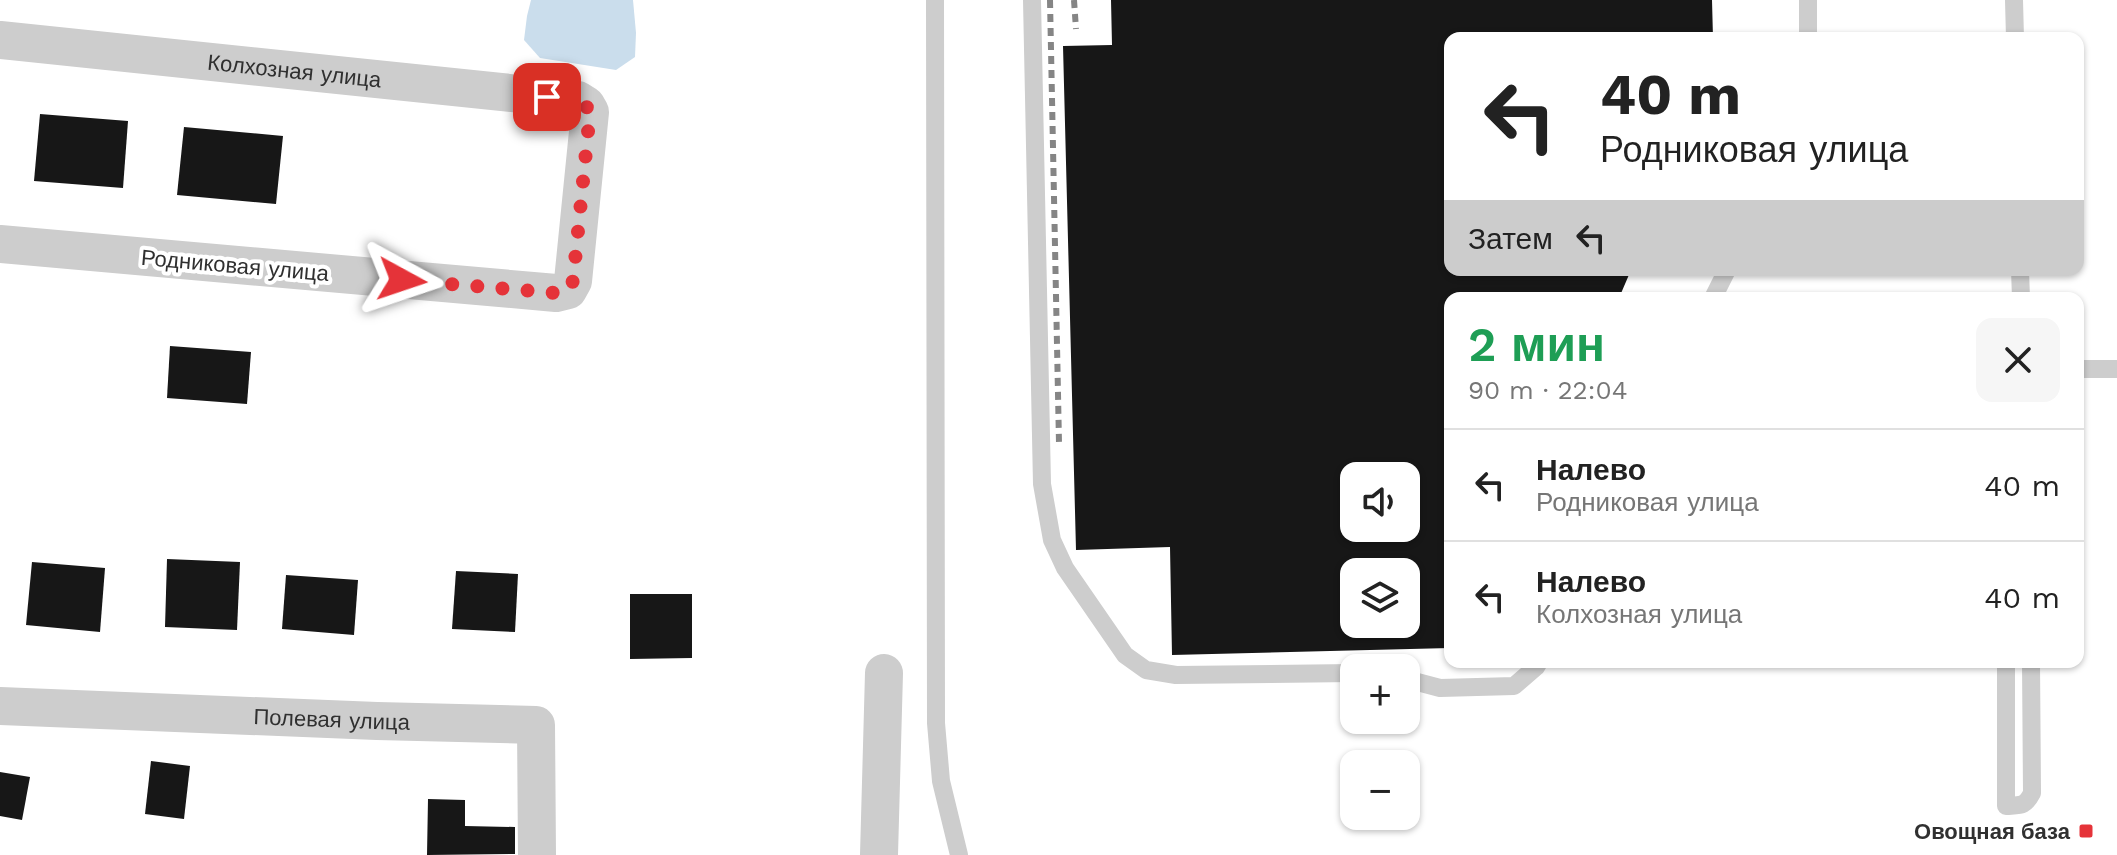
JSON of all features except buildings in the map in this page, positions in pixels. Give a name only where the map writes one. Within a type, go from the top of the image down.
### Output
[{"type":"street","name":"Колхозная улица","points":[[0,40],[578,100],[586,105]]},
{"type":"street","name":"Родниковая улица","points":[[0,244],[556,293],[568,290],[573,281],[590,112],[586,105]]},
{"type":"street","points":[[879,855],[884,673]]},
{"type":"street","name":"Полевая улица","points":[[0,706],[536,725],[537,855]]},
{"type":"lane","points":[[935,0],[936,723],[941,781],[959,855]]},
{"type":"lane","points":[[1032,0],[1042,484],[1052,540],[1058,554],[1125,655],[1146,670],[1176,675],[1340,673]]},
{"type":"lane","points":[[1808,0],[1808,32]]},
{"type":"lane","points":[[2014,0],[2015,32]]},
{"type":"lane","points":[[2084,369],[2117,369]]},
{"type":"lane","points":[[1420,683],[1440,688],[1514,686],[1535,668]]},
{"type":"lane","points":[[2006,668],[2006,806],[2022,805],[2032,793],[2031,668]]},
{"type":"water","points":[[531,0],[633,0],[635,57],[616,70],[540,58],[524,40]]},
{"type":"railway","points":[[1050,0],[1059,443]]},
{"type":"railway","points":[[1074,0],[1076,29]]},
{"type":"place","name":"Овощная база","points":[[2086,831]]},
{"type":"route","points":[[402,280],[556,293],[568,290],[573,281],[590,112],[578,100],[547,97]]}]
